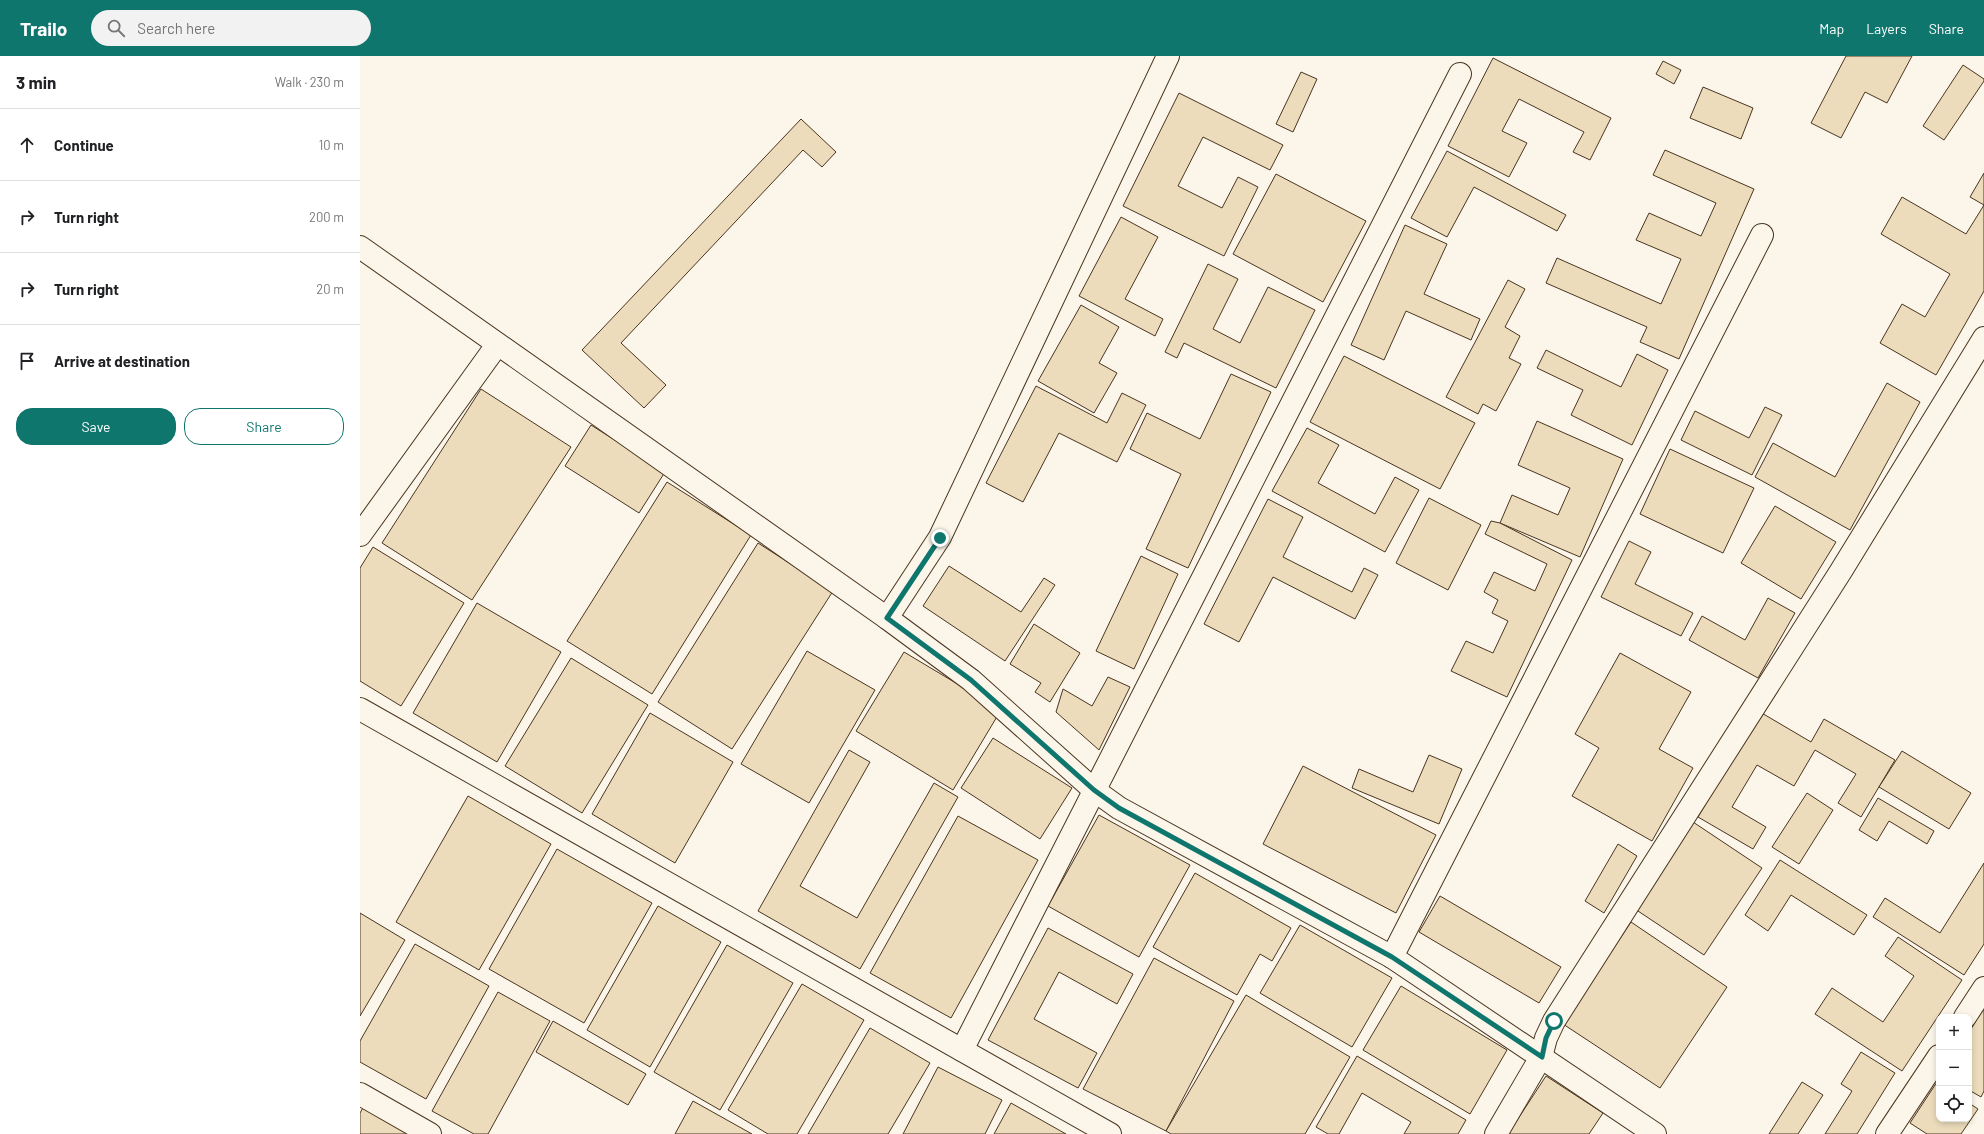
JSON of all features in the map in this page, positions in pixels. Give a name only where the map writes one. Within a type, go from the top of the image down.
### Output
[{"type":"street","points":[[887,618],[940,538],[1168,56]]},
{"type":"street","points":[[962,1050],[1460,74]]},
{"type":"street","points":[[1392,957],[1762,235]]},
{"type":"street","points":[[360,247],[497,345],[887,618],[971,680],[1094,790],[1119,808],[1392,957],[1655,1134]]},
{"type":"street","points":[[1496,1134],[1542,1057],[1546,1038],[1554,1021],[1841,571],[1984,338]]},
{"type":"street","points":[[360,535],[497,345]]},
{"type":"street","points":[[360,709],[1110,1134]]},
{"type":"street","points":[[1967,1014],[1984,988]]},
{"type":"street","points":[[1887,1134],[1936,1060]]},
{"type":"street","points":[[360,1094],[430,1134]]},
{"type":"building","points":[[1846,56],[1912,56],[1887,103],[1865,92],[1841,138],[1811,123]]},
{"type":"building","points":[[1493,58],[1611,118],[1590,160],[1573,152],[1584,132],[1519,99],[1502,131],[1527,143],[1509,177],[1448,146]]},
{"type":"building","points":[[1663,61],[1681,70],[1674,84],[1656,74]]},
{"type":"building","points":[[1963,65],[1984,79],[1984,81],[1944,140],[1923,126]]},
{"type":"building","points":[[1301,72],[1317,79],[1293,132],[1276,124]]},
{"type":"building","points":[[1703,87],[1753,108],[1741,139],[1690,118]]},
{"type":"building","points":[[1179,93],[1283,145],[1270,170],[1203,137],[1178,186],[1222,208],[1238,177],[1258,187],[1224,256],[1123,206]]},
{"type":"building","points":[[801,119],[836,152],[822,167],[803,150],[621,343],[666,385],[644,408],[582,350]]},
{"type":"building","points":[[1665,150],[1754,189],[1679,359],[1640,342],[1647,327],[1546,283],[1557,258],[1661,304],[1681,259],[1636,240],[1649,213],[1701,236],[1716,203],[1653,175]]},
{"type":"building","points":[[1447,151],[1566,215],[1557,231],[1474,187],[1447,237],[1411,218]]},
{"type":"building","points":[[1984,173],[1984,205],[1970,197]]},
{"type":"building","points":[[1276,174],[1366,221],[1323,302],[1233,254]]},
{"type":"building","points":[[1902,197],[1966,234],[1984,205],[1984,291],[1936,375],[1880,343],[1902,304],[1925,317],[1950,274],[1881,234]]},
{"type":"building","points":[[1121,217],[1158,237],[1125,299],[1163,319],[1155,336],[1079,296]]},
{"type":"building","points":[[1405,225],[1447,244],[1424,294],[1480,319],[1471,340],[1406,311],[1384,360],[1351,345]]},
{"type":"building","points":[[1208,264],[1238,279],[1213,329],[1240,343],[1268,287],[1315,310],[1276,388],[1184,343],[1177,358],[1165,352]]},
{"type":"building","points":[[1508,280],[1525,289],[1505,327],[1520,336],[1509,358],[1521,364],[1496,411],[1483,404],[1478,414],[1446,397]]},
{"type":"building","points":[[1081,305],[1119,327],[1099,363],[1117,373],[1094,413],[1038,381]]},
{"type":"building","points":[[1546,350],[1621,387],[1637,354],[1668,370],[1632,445],[1571,415],[1583,390],[1537,368]]},
{"type":"building","points":[[1344,356],[1475,423],[1440,489],[1310,422]]},
{"type":"building","points":[[1231,374],[1271,392],[1188,568],[1146,549],[1181,474],[1130,449],[1147,413],[1200,439]]},
{"type":"building","points":[[1887,383],[1920,402],[1850,530],[1755,477],[1773,443],[1835,477]]},
{"type":"building","points":[[1036,386],[1107,423],[1122,393],[1146,405],[1117,462],[1059,433],[1023,502],[986,483]]},
{"type":"building","points":[[481,389],[571,447],[472,600],[382,543]]},
{"type":"building","points":[[1765,407],[1782,415],[1752,475],[1681,440],[1695,411],[1749,438]]},
{"type":"building","points":[[1537,421],[1623,459],[1580,557],[1500,523],[1512,495],[1558,515],[1570,488],[1518,465]]},
{"type":"building","points":[[591,425],[665,472],[639,513],[565,466]]},
{"type":"building","points":[[1307,428],[1339,445],[1318,483],[1375,514],[1395,477],[1419,490],[1385,552],[1272,491]]},
{"type":"building","points":[[1670,449],[1754,488],[1723,553],[1640,514]]},
{"type":"building","points":[[667,482],[751,535],[652,694],[567,641]]},
{"type":"building","points":[[1429,498],[1481,525],[1448,590],[1396,563]]},
{"type":"building","points":[[1268,499],[1303,517],[1283,557],[1352,592],[1364,568],[1378,575],[1355,619],[1273,577],[1239,642],[1204,624]]},
{"type":"building","points":[[1775,506],[1836,542],[1801,599],[1741,563]]},
{"type":"building","points":[[1491,521],[1500,523],[1572,560],[1507,697],[1451,671],[1466,641],[1493,653],[1508,621],[1492,613],[1498,600],[1484,592],[1494,572],[1535,591],[1547,564],[1485,534]]},
{"type":"building","points":[[1629,541],[1651,552],[1635,584],[1693,613],[1681,636],[1601,597]]},
{"type":"building","points":[[758,543],[833,591],[732,749],[658,702]]},
{"type":"building","points":[[373,547],[464,603],[401,706],[360,681],[360,568]]},
{"type":"building","points":[[1141,556],[1178,574],[1134,669],[1096,651]]},
{"type":"building","points":[[949,566],[1021,612],[1044,578],[1055,585],[1005,661],[923,606]]},
{"type":"building","points":[[1768,598],[1795,613],[1758,678],[1689,640],[1702,616],[1745,640]]},
{"type":"building","points":[[477,603],[561,652],[497,762],[413,713]]},
{"type":"building","points":[[1034,624],[1080,653],[1050,702],[1035,692],[1041,683],[1010,664]]},
{"type":"building","points":[[807,651],[875,690],[809,803],[741,764]]},
{"type":"building","points":[[904,652],[1001,710],[953,790],[856,731]]},
{"type":"building","points":[[1620,653],[1691,692],[1659,749],[1693,768],[1652,841],[1572,796],[1599,748],[1575,734]]},
{"type":"building","points":[[571,658],[648,705],[582,813],[505,766]]},
{"type":"building","points":[[1108,677],[1130,687],[1099,750],[1056,712],[1063,689],[1092,706]]},
{"type":"building","points":[[1760,712],[1811,742],[1824,719],[1895,760],[1861,817],[1838,803],[1856,774],[1815,750],[1794,786],[1757,765],[1732,807],[1766,827],[1753,849],[1698,817]]},
{"type":"building","points":[[650,713],[733,762],[675,863],[592,814]]},
{"type":"building","points":[[993,738],[1072,788],[1040,839],[961,788]]},
{"type":"building","points":[[849,750],[870,762],[800,886],[857,918],[934,783],[958,797],[860,969],[758,911]]},
{"type":"building","points":[[1902,751],[1971,793],[1949,829],[1879,787]]},
{"type":"building","points":[[1429,755],[1462,769],[1439,824],[1352,788],[1359,769],[1413,792]]},
{"type":"building","points":[[1303,766],[1436,835],[1396,913],[1263,844]]},
{"type":"building","points":[[1807,793],[1833,810],[1799,864],[1772,847]]},
{"type":"building","points":[[468,796],[551,844],[479,970],[396,922]]},
{"type":"building","points":[[1878,798],[1934,831],[1927,844],[1889,821],[1877,841],[1859,830]]},
{"type":"building","points":[[1099,815],[1190,865],[1139,957],[1048,906]]},
{"type":"building","points":[[958,816],[1038,860],[951,1018],[870,973]]},
{"type":"building","points":[[1693,822],[1762,868],[1704,955],[1635,909]]},
{"type":"building","points":[[1618,844],[1637,856],[1604,913],[1585,901]]},
{"type":"building","points":[[557,849],[652,903],[584,1023],[489,969]]},
{"type":"building","points":[[1780,860],[1867,915],[1854,935],[1791,895],[1768,931],[1745,915]]},
{"type":"building","points":[[1984,863],[1984,944],[1964,975],[1873,917],[1885,898],[1940,933]]},
{"type":"building","points":[[1195,873],[1291,928],[1272,961],[1260,954],[1237,995],[1153,947]]},
{"type":"building","points":[[1440,896],[1561,967],[1539,1003],[1419,932]]},
{"type":"building","points":[[658,906],[721,942],[650,1067],[587,1030]]},
{"type":"building","points":[[360,913],[405,940],[360,1016]]},
{"type":"building","points":[[1631,922],[1727,987],[1660,1088],[1563,1024]]},
{"type":"building","points":[[1300,925],[1392,978],[1352,1047],[1260,993]]},
{"type":"building","points":[[1048,928],[1133,974],[1117,1004],[1059,972],[1034,1019],[1097,1053],[1078,1088],[988,1040]]},
{"type":"building","points":[[1898,937],[1962,980],[1940,1014],[1936,1014],[1936,1019],[1902,1071],[1815,1014],[1832,988],[1883,1022],[1914,976],[1885,956]]},
{"type":"building","points":[[415,944],[489,986],[426,1099],[360,1062],[360,1041]]},
{"type":"building","points":[[727,945],[793,983],[720,1110],[654,1072]]},
{"type":"building","points":[[1154,958],[1234,1001],[1166,1131],[1083,1089]]},
{"type":"building","points":[[802,984],[864,1020],[797,1134],[768,1134],[728,1110]]},
{"type":"building","points":[[1401,986],[1507,1050],[1470,1114],[1363,1050]]},
{"type":"building","points":[[498,992],[550,1021],[488,1134],[474,1134],[432,1111]]},
{"type":"building","points":[[1246,995],[1350,1057],[1305,1134],[1171,1134],[1166,1131]]},
{"type":"building","points":[[1984,1006],[1984,1091],[1981,1097],[1972,1092],[1972,1028]]},
{"type":"building","points":[[553,1021],[646,1074],[628,1105],[536,1052]]},
{"type":"building","points":[[870,1028],[930,1063],[888,1134],[808,1134]]},
{"type":"building","points":[[1861,1052],[1895,1073],[1857,1134],[1825,1134],[1852,1091],[1841,1084]]},
{"type":"building","points":[[1357,1056],[1466,1120],[1458,1134],[1404,1134],[1411,1122],[1362,1093],[1339,1134],[1328,1134],[1316,1127]]},
{"type":"building","points":[[938,1067],[1002,1100],[985,1134],[903,1134]]},
{"type":"building","points":[[1546,1076],[1603,1113],[1589,1134],[1508,1134]]},
{"type":"building","points":[[1802,1082],[1823,1095],[1798,1134],[1769,1134]]},
{"type":"building","points":[[1936,1084],[1936,1122],[1969,1122],[1961,1134],[1927,1134],[1910,1123]]},
{"type":"building","points":[[693,1101],[752,1134],[675,1134]]},
{"type":"building","points":[[1011,1103],[1066,1134],[994,1134]]},
{"type":"building","points":[[1972,1105],[1978,1109],[1972,1118]]},
{"type":"building","points":[[364,1106],[411,1134],[360,1134],[360,1113]]},
{"type":"route","points":[[940,538],[887,618],[971,680],[1003,707],[1094,790],[1119,808],[1392,957],[1542,1057],[1546,1038],[1554,1021]]}]
